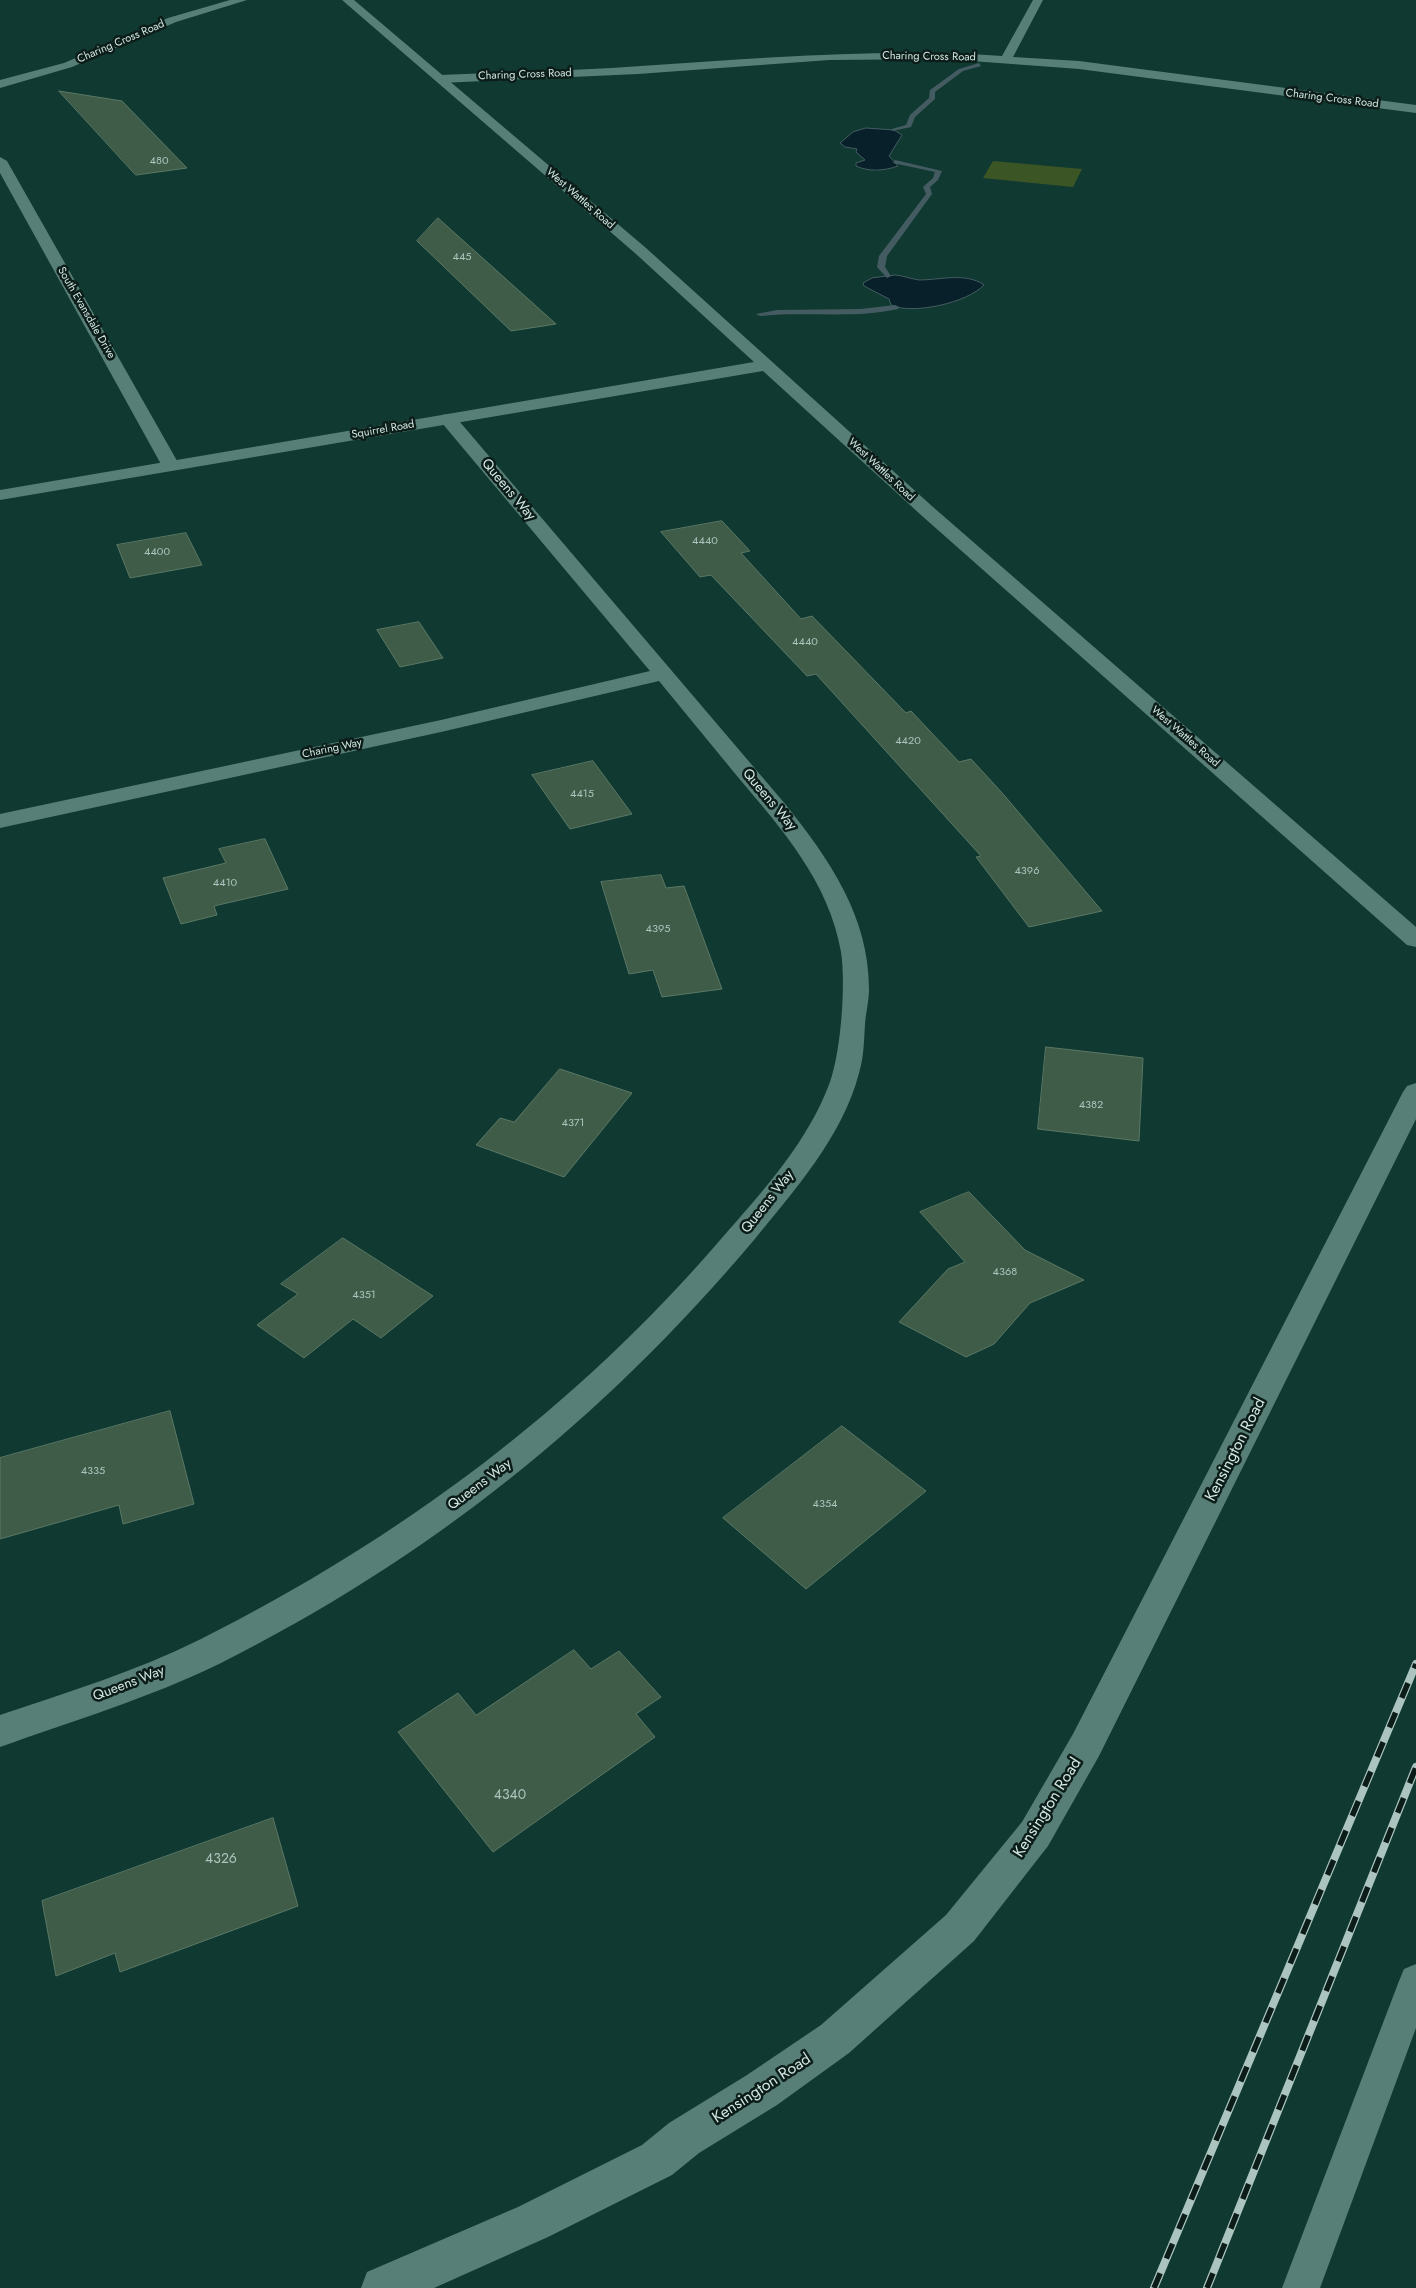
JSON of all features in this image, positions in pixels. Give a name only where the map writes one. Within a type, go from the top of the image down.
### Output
[{"type":"street","name":"Charing Cross Road","points":[[0,84],[68,65],[172,20],[242,0]]},
{"type":"street","name":"West Wattles Road","points":[[347,0],[641,251],[934,518],[1300,836],[1416,940]]},
{"type":"street","points":[[1006,59],[1038,0]]},
{"type":"street","name":"Charing Cross Road","points":[[440,79],[638,70],[846,57],[929,56],[1006,59],[1079,65],[1416,109]]},
{"type":"street","name":"South Evansdale Drive","points":[[0,161],[171,466]]},
{"type":"street","name":"Squirrel Road","points":[[0,495],[767,365]]},
{"type":"street","name":"Queens Way","points":[[0,1731],[63,1710],[193,1659],[267,1621],[336,1582],[410,1536],[466,1497],[572,1410],[688,1298],[785,1182],[827,1119],[845,1078],[857,986],[846,921],[837,896],[825,873],[805,844],[664,674],[448,419]]},
{"type":"street","name":"Charing Way","points":[[0,821],[432,728],[664,674]]},
{"type":"street","name":"Kensington Road","points":[[382,2288],[533,2222],[657,2160],[684,2138],[812,2056],[858,2020],[960,1928],[1035,1834],[1086,1745],[1416,1092]]},
{"type":"lane","points":[[1301,2288],[1416,1981]]},
{"type":"green space","points":[[993,161],[1082,169],[1073,187],[983,178]]},
{"type":"water","points":[[866,128],[894,130],[902,135],[889,156],[898,166],[877,170],[856,166],[856,163],[865,160],[856,152],[857,149],[845,147],[840,143],[853,132]]},
{"type":"water","points":[[896,275],[919,280],[961,278],[977,281],[984,285],[953,302],[939,306],[912,309],[891,305],[889,299],[864,286],[863,283],[872,278]]},
{"type":"building","points":[[59,91],[122,101],[187,168],[136,175]]},
{"type":"building","points":[[438,218],[556,324],[511,331],[417,241]]},
{"type":"building","points":[[722,521],[750,551],[741,553],[801,619],[812,616],[906,713],[911,711],[959,762],[971,759],[1102,911],[1029,927],[976,857],[981,856],[816,674],[807,676],[711,575],[700,577],[661,532]]},
{"type":"building","points":[[186,533],[202,565],[130,578],[117,545]]},
{"type":"building","points":[[419,622],[443,658],[400,667],[377,630]]},
{"type":"building","points":[[593,761],[632,814],[570,829],[532,775]]},
{"type":"building","points":[[265,839],[288,889],[214,906],[217,915],[181,924],[163,878],[226,863],[219,849]]},
{"type":"building","points":[[661,875],[666,888],[684,886],[722,989],[662,997],[653,970],[629,974],[601,882]]},
{"type":"building","points":[[1046,1047],[1143,1058],[1139,1141],[1038,1129]]},
{"type":"building","points":[[560,1069],[632,1093],[564,1177],[476,1145],[500,1118],[514,1122]]},
{"type":"building","points":[[969,1192],[1025,1250],[1084,1280],[1030,1303],[994,1344],[966,1357],[899,1322],[948,1269],[965,1262],[920,1212]]},
{"type":"building","points":[[343,1238],[433,1296],[381,1338],[353,1319],[304,1358],[257,1325],[298,1294],[281,1284]]},
{"type":"building","points":[[170,1411],[194,1504],[123,1524],[119,1505],[0,1539],[0,1458]]},
{"type":"building","points":[[842,1426],[926,1491],[806,1589],[723,1518]]},
{"type":"building","points":[[574,1650],[591,1669],[619,1651],[661,1697],[636,1714],[655,1737],[493,1852],[398,1732],[458,1693],[476,1715]]},
{"type":"building","points":[[273,1818],[298,1906],[120,1972],[115,1953],[56,1976],[42,1901]]},
{"type":"waterway","points":[[894,130],[909,126],[912,116],[932,99],[932,91],[961,70],[979,65]]},
{"type":"waterway","points":[[887,276],[881,267],[883,256],[929,194],[926,187],[936,179],[939,171],[895,162]]},
{"type":"waterway","points":[[760,314],[794,311],[861,311],[895,307]]},
{"type":"railway","points":[[1154,2288],[1416,1664]]},
{"type":"railway","points":[[1207,2288],[1416,1767]]}]
